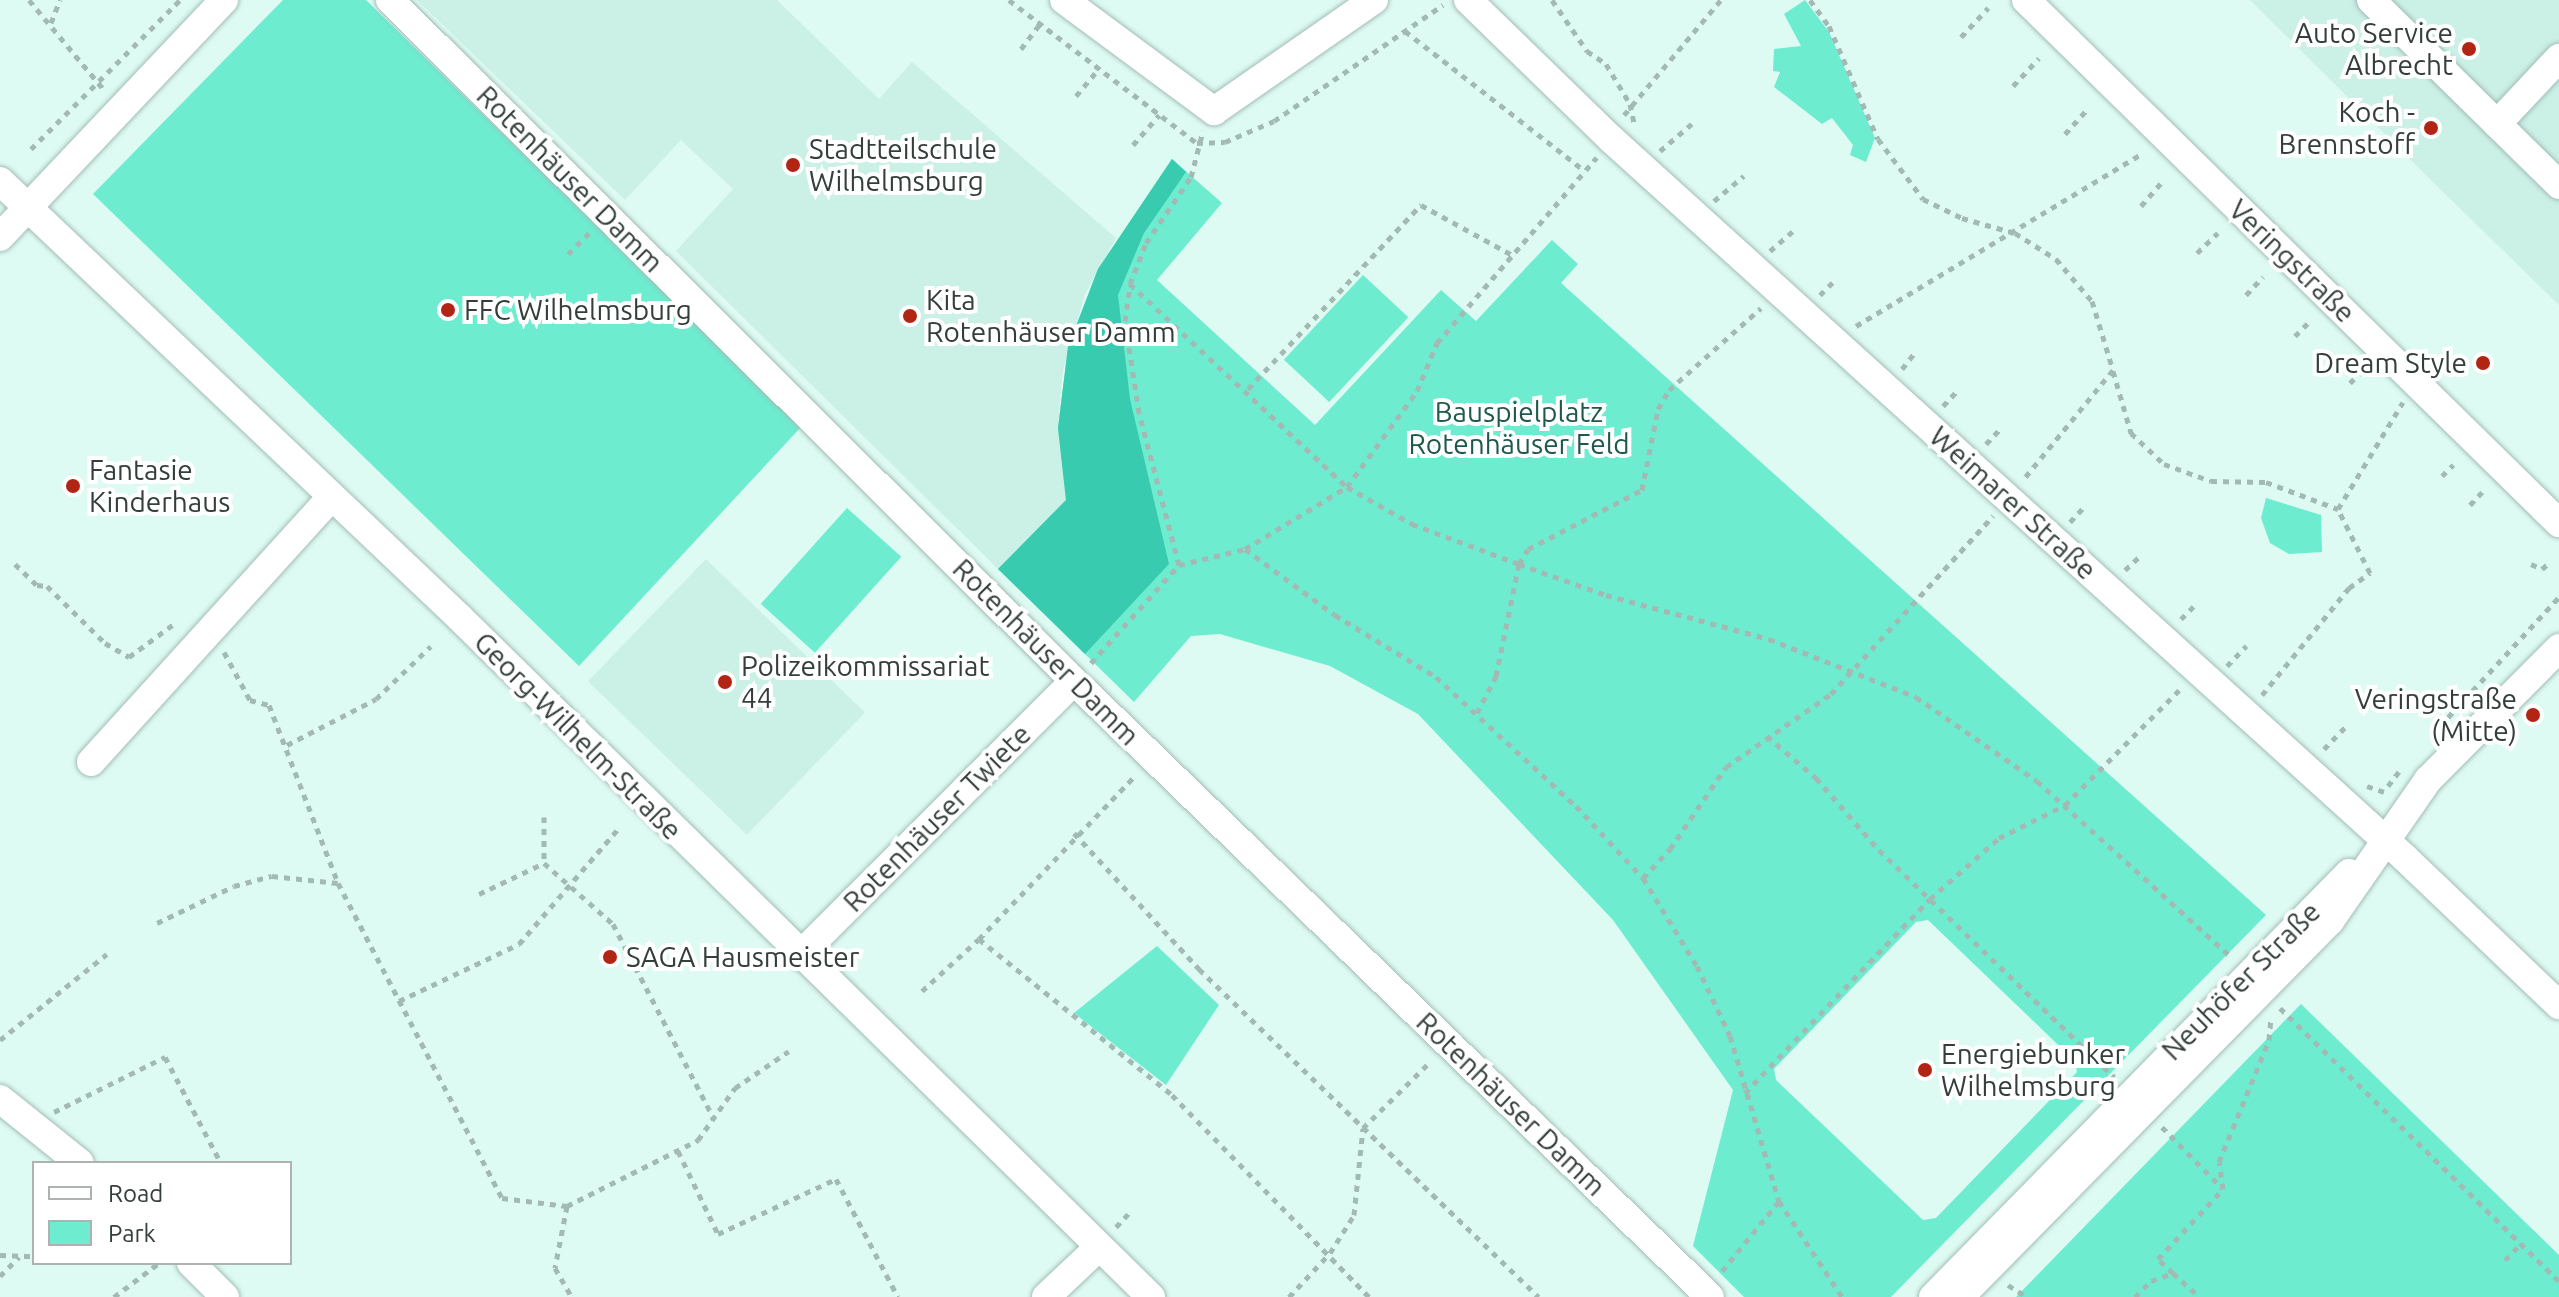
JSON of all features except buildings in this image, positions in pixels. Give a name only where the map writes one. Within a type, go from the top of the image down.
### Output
[{"type":"street","points":[[0,237],[223,0]]},
{"type":"street","name":"Rotenhäuser Damm","points":[[390,0],[1074,681],[1449,1044],[1716,1290]]},
{"type":"street","points":[[1064,0],[1214,111],[1374,0]]},
{"type":"street","name":"Weimarer Straße","points":[[1468,0],[1611,139],[1837,346],[2009,498],[2212,669],[2246,714],[2385,839],[2559,1005]]},
{"type":"street","points":[[2371,0],[2559,185]]},
{"type":"street","name":"Veringstraße","points":[[2032,2],[2559,523]]},
{"type":"street","points":[[2497,124],[2559,58]]},
{"type":"street","name":"Georg-Wilhelm-Straße","points":[[0,181],[331,497],[1151,1297]]},
{"type":"street","points":[[91,762],[210,637],[331,497]]},
{"type":"street","name":"Neuhöfer Straße","points":[[1960,1297],[2330,921],[2428,780],[2559,648]]},
{"type":"street","name":"Rotenhäuser Twiete","points":[[800,955],[1074,681]]},
{"type":"street","name":"Neuhöfer Straße","points":[[1933,1297],[2385,839]]},
{"type":"street","points":[[0,1099],[33,1122],[78,1161]]},
{"type":"street","points":[[1046,1297],[1099,1247]]},
{"type":"street","points":[[193,1265],[225,1297]]},
{"type":"path","points":[[29,0],[119,108]]},
{"type":"path","points":[[51,23],[60,0]]},
{"type":"path","points":[[31,149],[180,0]]},
{"type":"path","points":[[1009,0],[1197,143],[1225,142],[1274,121],[1451,0]]},
{"type":"path","points":[[1552,0],[1587,51],[1606,64],[1630,104]]},
{"type":"path","points":[[1074,681],[1179,565],[1245,549],[1347,487],[1417,391],[1437,343],[1585,171],[1611,139],[1630,104],[1721,0]]},
{"type":"path","points":[[1810,0],[1829,26],[1878,139],[1923,199],[1962,218],[2015,233],[2056,259],[2092,301],[2131,433],[2164,464],[2211,481],[2266,482],[2338,509],[2370,573],[2349,588],[2246,714]]},
{"type":"path","points":[[1961,37],[1988,8]]},
{"type":"path","points":[[1021,49],[1040,24]]},
{"type":"path","points":[[1405,31],[1585,171]]},
{"type":"path","points":[[2013,86],[2039,58]]},
{"type":"path","points":[[1076,96],[1099,69]]},
{"type":"path","points":[[2065,134],[2089,107]]},
{"type":"path","points":[[1179,565],[1139,413],[1125,321],[1130,284],[1146,243],[1191,177],[1197,143],[1214,111]]},
{"type":"path","points":[[1133,145],[1159,115]]},
{"type":"path","points":[[1660,151],[1695,121]]},
{"type":"path","points":[[1837,346],[1864,317],[2015,233],[2139,155]]},
{"type":"path","points":[[1713,202],[1744,176]]},
{"type":"path","points":[[2141,206],[2164,180]]},
{"type":"path","points":[[1248,389],[1421,205],[1514,256]]},
{"type":"path","points":[[1767,253],[1793,231]]},
{"type":"path","points":[[2197,253],[2218,233]]},
{"type":"path","points":[[2246,295],[2263,277]]},
{"type":"path","points":[[1816,299],[1836,279]]},
{"type":"path","points":[[1130,284],[1248,389],[1347,487],[1412,524],[1519,564],[1855,670],[1916,697],[2065,805],[2242,967]]},
{"type":"path","points":[[1477,713],[1496,676],[1519,564],[1537,542],[1642,490],[1658,409],[1669,390],[1778,291]]},
{"type":"path","points":[[2295,336],[2308,323]]},
{"type":"path","points":[[1898,374],[1916,351]]},
{"type":"path","points":[[1643,878],[1670,849],[1726,767],[1855,670],[2009,498],[2113,370]]},
{"type":"path","points":[[2350,383],[2359,374]]},
{"type":"path","points":[[2338,509],[2395,412],[2418,385]]},
{"type":"path","points":[[1939,410],[1959,389]]},
{"type":"path","points":[[1982,449],[2002,427]]},
{"type":"path","points":[[2442,476],[2453,465]]},
{"type":"path","points":[[2470,505],[2482,492]]},
{"type":"path","points":[[2067,525],[2086,505]]},
{"type":"path","points":[[1245,549],[1335,615],[1436,677],[1477,713],[1643,878],[1697,966],[1730,1036],[1779,1201],[1842,1297]]},
{"type":"path","points":[[2121,574],[2142,554]]},
{"type":"path","points":[[2531,564],[2542,569],[2550,562]]},
{"type":"path","points":[[15,564],[37,585],[47,586],[105,643],[129,657],[174,624]]},
{"type":"path","points":[[2437,730],[2559,597]]},
{"type":"path","points":[[2176,624],[2197,603]]},
{"type":"path","points":[[210,637],[224,652],[250,700],[269,705],[338,883],[502,1198],[567,1206],[678,1151],[698,1140],[735,1088],[789,1051]]},
{"type":"path","points":[[287,745],[376,699],[431,646]]},
{"type":"path","points":[[1745,1093],[1930,899],[1999,838],[2065,805],[2212,669],[2246,646]]},
{"type":"path","points":[[2321,752],[2345,727]]},
{"type":"path","points":[[1767,736],[1816,778],[1930,899],[2121,1084]]},
{"type":"path","points":[[2376,803],[2406,763]]},
{"type":"path","points":[[922,991],[979,939],[1074,833],[1125,785]]},
{"type":"path","points":[[544,817],[544,863]]},
{"type":"path","points":[[399,1001],[519,944],[618,829]]},
{"type":"path","points":[[1074,833],[1199,969],[1539,1297]]},
{"type":"path","points":[[544,863],[613,924],[713,1117]]},
{"type":"path","points":[[479,894],[544,863]]},
{"type":"path","points":[[157,923],[234,886],[272,876],[338,883]]},
{"type":"path","points":[[979,939],[1172,1095],[1330,1253],[1369,1297]]},
{"type":"path","points":[[0,1040],[107,954]]},
{"type":"path","points":[[2223,1189],[2219,1162],[2269,1040],[2273,1003],[2559,1281]]},
{"type":"path","points":[[1289,1297],[1330,1253],[1354,1215],[1363,1128],[1449,1044]]},
{"type":"path","points":[[33,1122],[165,1057],[220,1161]]},
{"type":"path","points":[[2155,1120],[2223,1189]]},
{"type":"path","points":[[678,1151],[718,1234],[836,1179],[898,1297]]},
{"type":"path","points":[[2200,1297],[2158,1259],[2223,1189]]},
{"type":"path","points":[[1716,1290],[1722,1267],[1779,1201]]},
{"type":"path","points":[[567,1206],[555,1268],[572,1297]]},
{"type":"path","points":[[2505,1260],[2521,1244]]},
{"type":"path","points":[[0,1255],[32,1256]]},
{"type":"path","points":[[0,1276],[20,1256]]},
{"type":"path","points":[[114,1297],[156,1265]]},
{"type":"path","points":[[2135,1297],[2151,1281],[2173,1273]]},
{"type":"path","points":[[2000,1278],[2016,1294],[2027,1297]]},
{"type":"shaded area","points":[[417,0],[777,0],[879,99],[912,62],[1116,238],[1085,294],[1062,375],[1058,428],[1066,500],[998,569],[676,251],[733,189],[681,140],[625,200]]},
{"type":"shaded area","points":[[2250,0],[2559,0],[2559,305],[2442,191]]},
{"type":"shaded area","points":[[706,559],[865,713],[747,835],[588,681]]},
{"type":"green space","name":"FFC Wilhelmsburg","points":[[283,0],[366,0],[802,426],[579,666],[93,194]]},
{"type":"green space","points":[[1805,0],[1829,32],[1875,138],[1866,162],[1850,155],[1853,145],[1832,118],[1822,124],[1774,87],[1780,72],[1773,71],[1774,49],[1801,46],[1784,14]]},
{"type":"green space","name":"Bauspielplatz Rotenhäuser Feld","points":[[1172,159],[1222,203],[1157,280],[1315,425],[1441,290],[1476,321],[1552,240],[1578,264],[1561,283],[2266,915],[1891,1297],[1744,1297],[1693,1246],[1733,1090],[1613,920],[1418,714],[1330,666],[1220,634],[1191,636],[1134,702],[998,569],[1066,500],[1058,428],[1068,347],[1098,269]],"holes":[[[1928,920],[2075,1061],[2077,1072],[1936,1218],[1923,1220],[1776,1080],[1774,1069],[1916,922]]]},
{"type":"green space","points":[[1172,159],[1186,172],[1144,233],[1118,295],[1130,399],[1169,564],[1085,654],[998,569],[1066,500],[1058,428],[1068,347],[1098,269]]},
{"type":"green space","points":[[1363,275],[1408,317],[1329,402],[1284,360]]},
{"type":"green space","points":[[2266,498],[2321,515],[2322,552],[2289,554],[2270,543],[2261,518]]},
{"type":"green space","points":[[847,508],[901,557],[815,653],[761,604]]},
{"type":"green space","points":[[1157,946],[1219,1005],[1166,1085],[1074,1013]]},
{"type":"green space","points":[[2301,1004],[2559,1255],[2559,1297],[2016,1297]]},
{"type":"place","name":"Auto Service Albrecht","points":[[2469,49]]},
{"type":"place","name":"Koch - Brennstoff","points":[[2431,128]]},
{"type":"place","name":"Stadtteilschule Wilhelmsburg","points":[[793,165]]},
{"type":"place","name":"FFC Wilhelmsburg","points":[[448,310]]},
{"type":"place","name":"Kita Rotenhäuser Damm","points":[[910,316]]},
{"type":"place","name":"Dream Style","points":[[2483,363]]},
{"type":"place","name":"Fantasie Kinderhaus","points":[[73,486]]},
{"type":"place","name":"Polizeikommissariat 44","points":[[725,682]]},
{"type":"place","name":"Veringstraße (Mitte)","points":[[2533,715]]},
{"type":"place","name":"SAGA Hausmeister","points":[[610,957]]},
{"type":"place","name":"Energiebunker Wilhelmsburg","points":[[1925,1070]]}]
